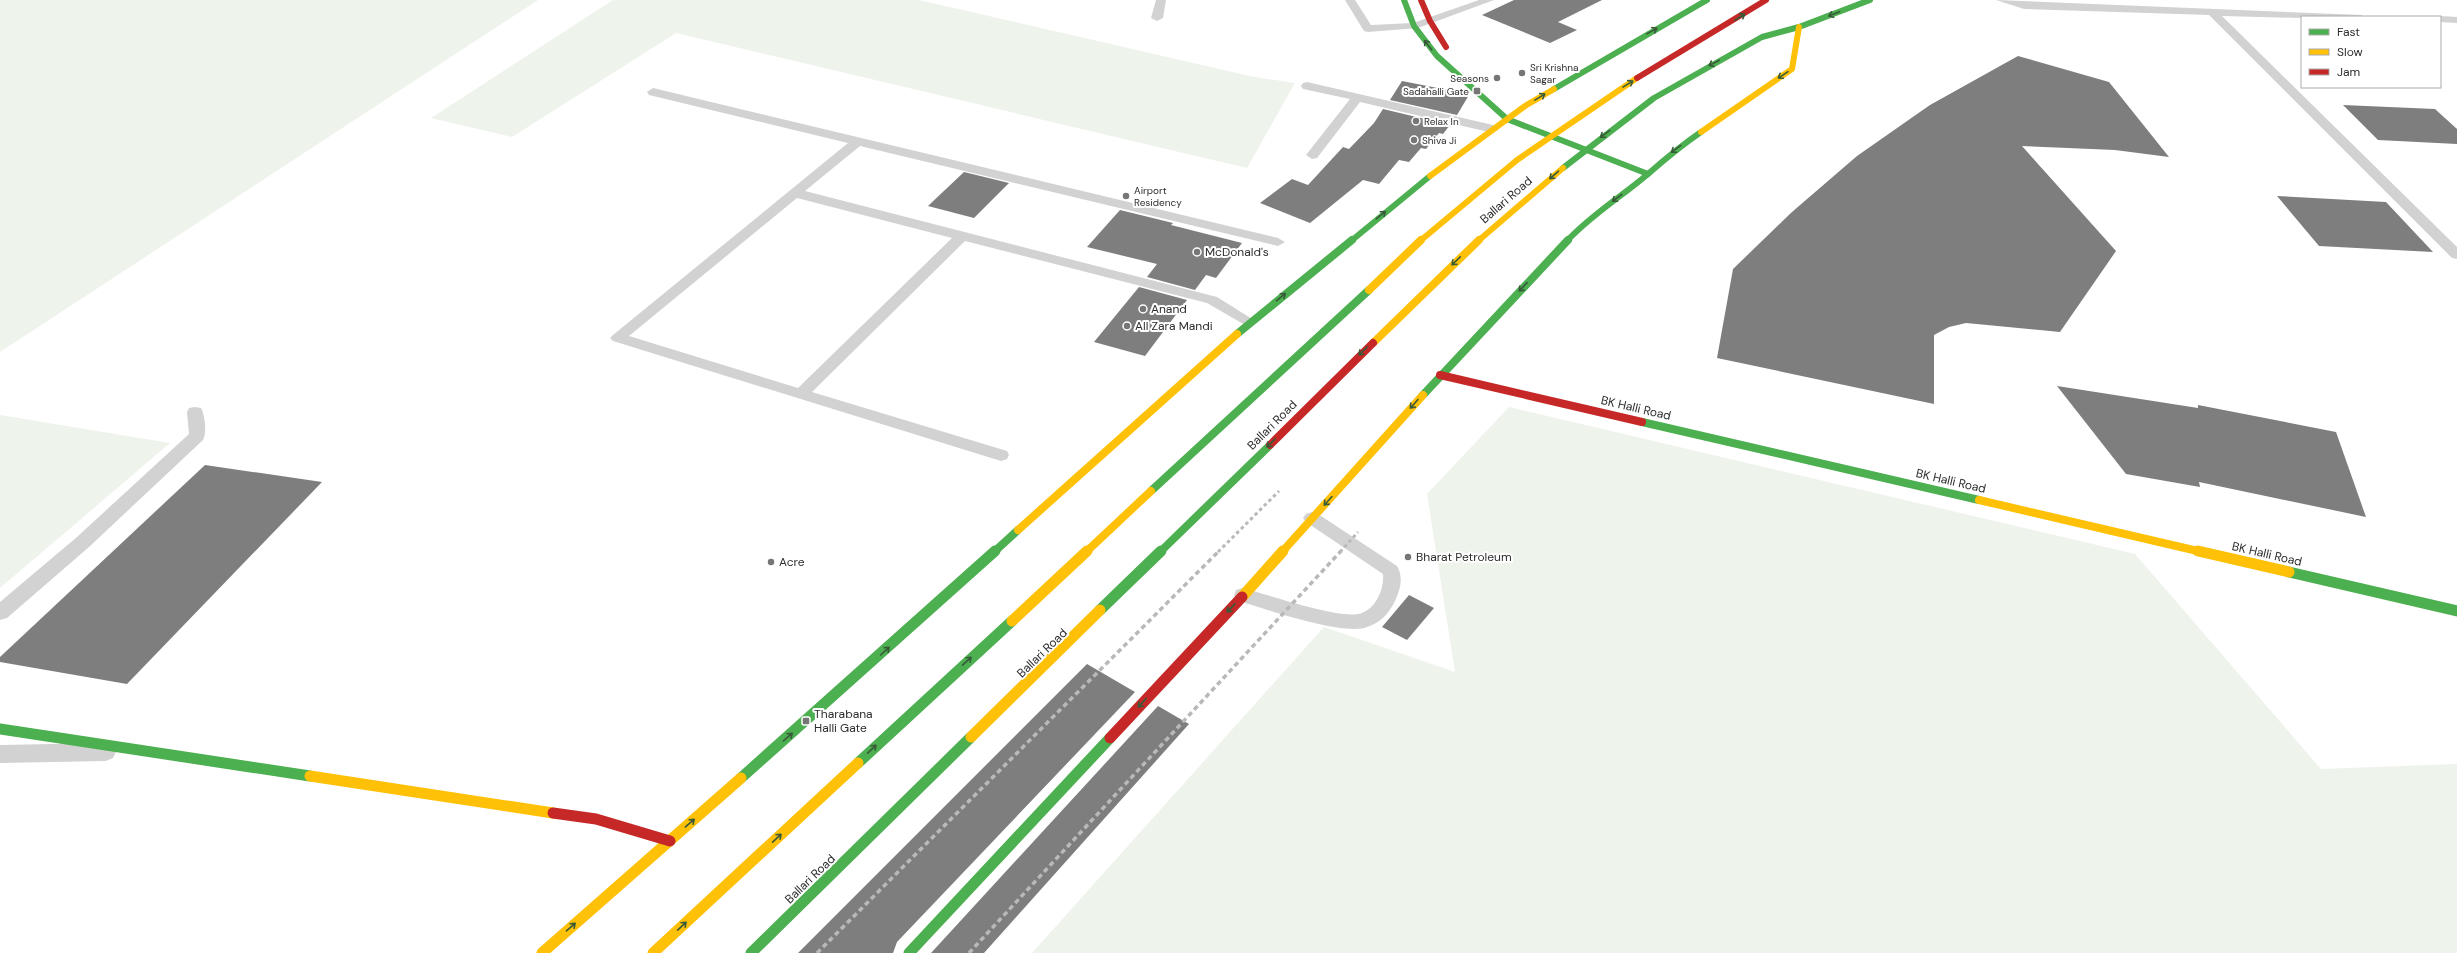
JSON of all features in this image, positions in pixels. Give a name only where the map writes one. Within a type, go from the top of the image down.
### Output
[{"type":"main road","points":[[1404,0],[1414,26],[1437,56],[1508,118],[1549,136],[1648,174]]},
{"type":"main road","points":[[1421,0],[1430,21],[1452,57],[1456,72]]},
{"type":"main road","points":[[542,953],[1053,501],[1250,322],[1420,183],[1524,106],[1595,63],[1707,0]]},
{"type":"main road","name":"Ballari Road","points":[[653,953],[1449,215],[1549,136],[1621,88],[1766,0]]},
{"type":"main road","name":"Ballari Road","points":[[751,953],[1162,552],[1449,268],[1584,150],[1654,98],[1704,68],[1762,37],[1799,27],[1870,0]]},
{"type":"main road","points":[[909,953],[1243,595],[1440,375],[1583,224],[1648,174],[1669,154],[1792,69],[1799,27]]},
{"type":"main road","name":"BK Halli Road","points":[[1440,375],[2457,611]]},
{"type":"main road","points":[[0,729],[596,819],[670,841]]},
{"type":"lane","points":[[1157,18],[1161,0]]},
{"type":"lane","points":[[1350,0],[1368,29],[1414,26],[1489,0]]},
{"type":"lane","points":[[2001,0],[2024,6],[2322,16]]},
{"type":"lane","points":[[2213,13],[2457,255]]},
{"type":"lane","points":[[2448,20],[2457,27]]},
{"type":"lane","points":[[1308,86],[1493,129]]},
{"type":"lane","points":[[653,92],[1278,242]]},
{"type":"lane","points":[[1312,156],[1357,98]]},
{"type":"lane","points":[[858,141],[618,338],[1001,455]]},
{"type":"lane","points":[[795,193],[961,237],[1212,300],[1250,322]]},
{"type":"lane","points":[[802,394],[961,237]]},
{"type":"lane","points":[[0,613],[83,542],[197,436],[195,412]]},
{"type":"lane","points":[[1243,595],[1342,621],[1361,621],[1372,617],[1383,606],[1391,585],[1391,571],[1312,518]]},
{"type":"lane","points":[[0,754],[144,751]]},
{"type":"shaded area","points":[[0,0],[538,0],[0,352]]},
{"type":"shaded area","points":[[613,0],[919,0],[1254,77],[1295,83],[1247,168],[676,33],[512,137],[431,118]]},
{"type":"shaded area","points":[[1509,407],[2135,554],[2321,769],[2457,764],[2457,953],[1032,953],[1324,627],[1455,672],[1427,494]]},
{"type":"shaded area","points":[[0,415],[170,443],[0,588]]},
{"type":"building","points":[[1514,0],[1602,0],[1558,22],[1577,30],[1550,43],[1482,15]]},
{"type":"building","points":[[2018,56],[2109,82],[2169,157],[2115,150],[2022,146],[2116,251],[2060,332],[1966,323],[1949,327],[1934,335],[1934,404],[1717,358],[1733,269],[1792,212],[1857,156],[1930,105]]},
{"type":"building","points":[[1402,81],[1469,95],[1457,115],[1390,100]]},
{"type":"building","points":[[2343,105],[2435,109],[2457,129],[2457,144],[2378,140]]},
{"type":"building","points":[[1383,109],[1450,125],[1443,134],[1439,133],[1426,149],[1421,148],[1409,162],[1399,160],[1379,184],[1363,180],[1310,223],[1260,203],[1292,179],[1308,185],[1343,147],[1349,149],[1374,123]]},
{"type":"building","points":[[964,172],[1009,183],[974,218],[928,206]]},
{"type":"building","points":[[2277,196],[2386,202],[2433,252],[2319,246]]},
{"type":"building","points":[[1120,210],[1173,223],[1171,225],[1242,243],[1216,278],[1206,275],[1195,290],[1147,277],[1157,264],[1087,247]]},
{"type":"building","points":[[1139,287],[1187,300],[1145,356],[1094,342]]},
{"type":"building","points":[[2057,386],[2198,408],[2198,405],[2336,432],[2366,517],[2199,482],[2200,487],[2126,474]]},
{"type":"building","points":[[205,465],[322,482],[127,684],[0,662],[0,657]]},
{"type":"building","points":[[1409,595],[1434,608],[1407,640],[1382,627]]},
{"type":"building","points":[[1087,664],[1135,692],[897,942],[893,953],[798,953]]},
{"type":"building","points":[[1158,706],[1189,724],[984,953],[931,953]]},
{"type":"railway","points":[[817,953],[1279,491]]},
{"type":"railway","points":[[1340,552],[1358,532]]},
{"type":"railway","points":[[969,953],[1341,551]]},
{"type":"traffic: fast","points":[[1404,0],[1414,26],[1437,56],[1507,119],[1648,174]]},
{"type":"traffic: fast","points":[[1554,89],[1707,0]]},
{"type":"traffic: fast","points":[[1563,168],[1654,98],[1762,37],[1799,27],[1870,0]]},
{"type":"traffic: fast","points":[[1423,395],[1583,224],[1648,174],[1669,154],[1701,132]]},
{"type":"traffic: fast","points":[[1237,334],[1430,176]]},
{"type":"traffic: fast","points":[[1151,491],[1369,290]]},
{"type":"traffic: fast","points":[[1642,422],[1979,500]]},
{"type":"traffic: fast","points":[[1100,610],[1270,445]]},
{"type":"traffic: fast","points":[[741,778],[1018,530]]},
{"type":"traffic: fast","points":[[2289,572],[2457,611]]},
{"type":"traffic: fast","points":[[858,763],[1012,621]]},
{"type":"traffic: fast","points":[[0,729],[310,776]]},
{"type":"traffic: fast","points":[[751,953],[971,737]]},
{"type":"traffic: fast","points":[[909,953],[1110,738]]},
{"type":"traffic: slow","points":[[1701,132],[1792,69],[1799,27]]},
{"type":"traffic: slow","points":[[1369,290],[1408,252],[1471,196],[1564,126],[1637,78]]},
{"type":"traffic: slow","points":[[1430,176],[1525,106],[1554,89]]},
{"type":"traffic: slow","points":[[1373,343],[1471,247],[1563,168]]},
{"type":"traffic: slow","points":[[1018,530],[1237,334]]},
{"type":"traffic: slow","points":[[1242,597],[1423,395]]},
{"type":"traffic: slow","points":[[1012,621],[1151,491]]},
{"type":"traffic: slow","points":[[1979,500],[2289,572]]},
{"type":"traffic: slow","points":[[971,737],[1100,610]]},
{"type":"traffic: slow","points":[[653,953],[858,763]]},
{"type":"traffic: slow","points":[[310,776],[553,813]]},
{"type":"traffic: slow","points":[[542,953],[741,778]]},
{"type":"traffic: jam","points":[[1421,0],[1430,21],[1446,47]]},
{"type":"traffic: jam","points":[[1637,78],[1766,0]]},
{"type":"traffic: jam","points":[[1270,445],[1373,343]]},
{"type":"traffic: jam","points":[[1440,375],[1642,422]]},
{"type":"traffic: jam","points":[[1110,738],[1242,597]]},
{"type":"traffic: jam","points":[[553,813],[596,819],[670,841]]},
{"type":"place","name":"Sri Krishna Sagar","points":[[1522,73]]},
{"type":"place","name":"Seasons","points":[[1497,78]]},
{"type":"place","name":"Sadahalli Gate","points":[[1477,91]]},
{"type":"place","name":"Relax In","points":[[1416,121]]},
{"type":"place","name":"Shiva Ji","points":[[1414,140]]},
{"type":"place","name":"Airport Residency","points":[[1126,196]]},
{"type":"place","name":"McDonald's","points":[[1197,252]]},
{"type":"place","name":"Anand","points":[[1143,309]]},
{"type":"place","name":"All Zara Mandi","points":[[1127,326]]},
{"type":"place","name":"Bharat Petroleum","points":[[1408,557]]},
{"type":"place","name":"Acre","points":[[771,562]]},
{"type":"place","name":"Tharabana Halli Gate","points":[[806,721]]}]
